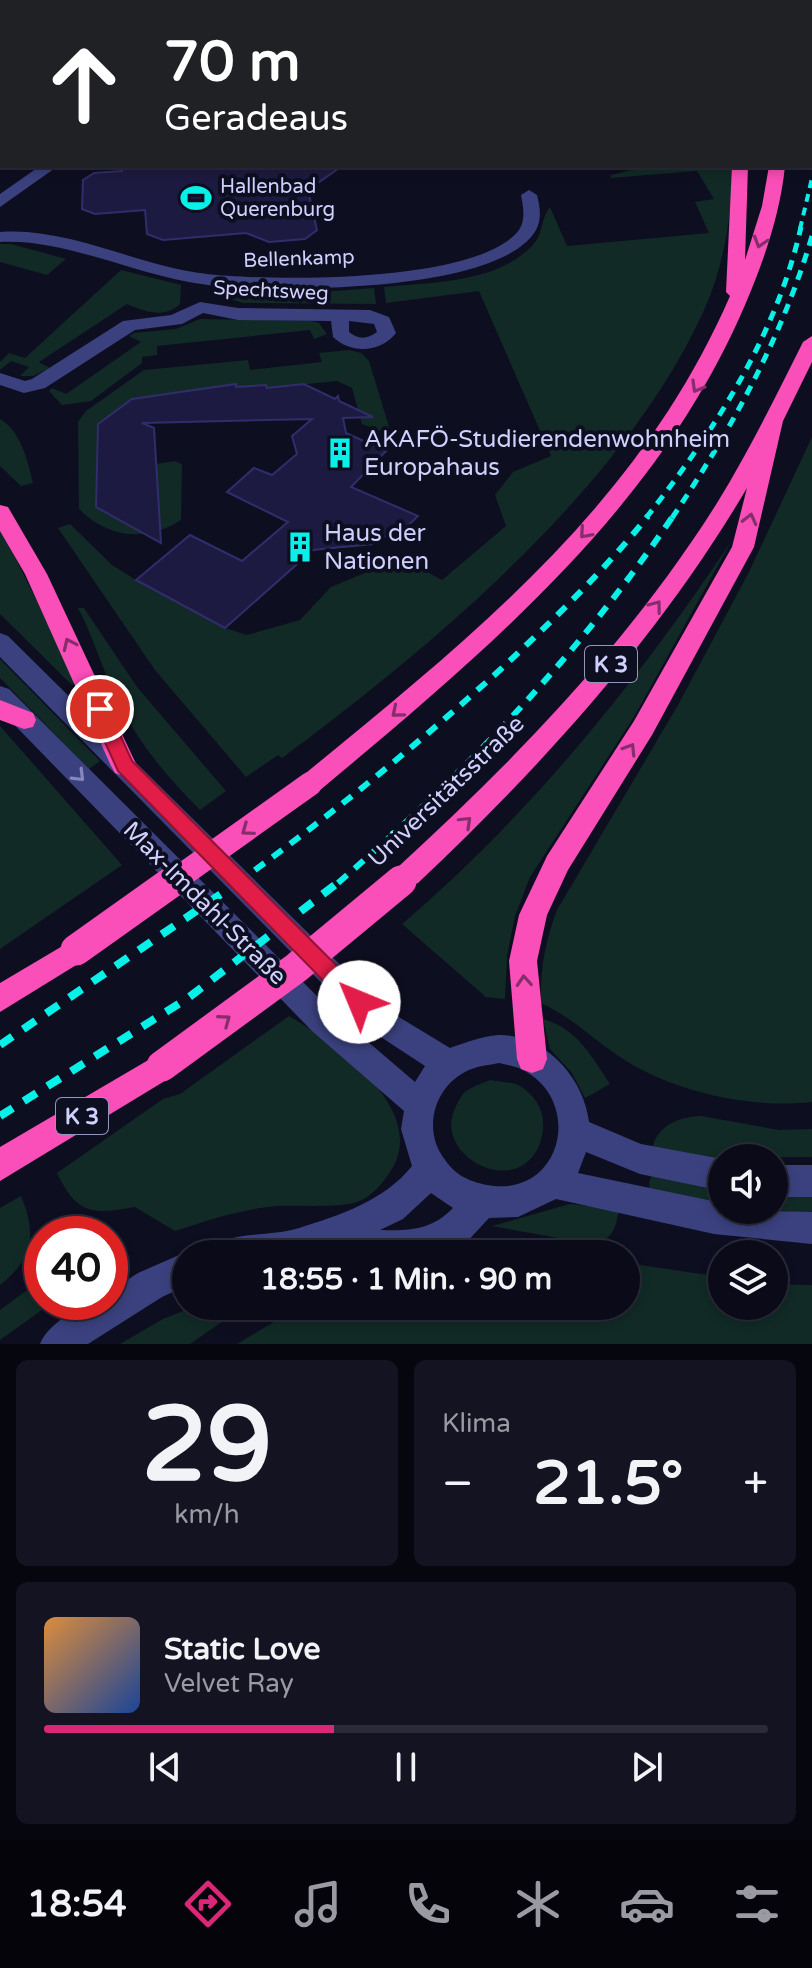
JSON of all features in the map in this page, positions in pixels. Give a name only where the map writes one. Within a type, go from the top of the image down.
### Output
[{"type":"highway","points":[[734,318],[740,168]]},
{"type":"highway","points":[[6,994],[76,950],[310,784],[464,654],[564,557],[669,431],[694,392],[734,318],[761,241],[777,168]]},
{"type":"highway","name":"Universitätsstraße","points":[[0,1165],[162,1066],[296,968],[408,875],[527,761],[628,644],[712,527],[774,422],[812,342]]},
{"type":"highway","points":[[532,1059],[523,961],[533,915],[557,864],[650,715],[743,547],[774,422]]},
{"type":"highway","points":[[0,512],[36,574],[124,766]]},
{"type":"street","points":[[13,214],[48,168]]},
{"type":"street","name":"Bellenkamp","points":[[0,237],[13,214],[202,278],[261,284],[307,283],[449,270],[504,252],[523,236],[531,222],[533,208],[529,195]]},
{"type":"street","name":"Spechtsweg","points":[[200,307],[197,298],[202,278]]},
{"type":"street","name":"Spechtsweg","points":[[0,379],[24,387],[38,384],[130,325],[175,320],[200,307],[238,314],[340,316]]},
{"type":"street","name":"Max-Imdahl-Straße","points":[[0,642],[374,1017],[447,1063]]},
{"type":"street","name":"Max-Imdahl-Straße","points":[[0,695],[12,715],[322,1021],[418,1104]]},
{"type":"street","points":[[499,1049],[532,1059],[559,1081],[575,1115],[572,1157],[554,1183],[515,1203],[481,1203],[451,1190],[430,1169],[416,1134],[418,1104],[429,1081],[447,1063],[476,1051],[499,1049]]},
{"type":"street","points":[[576,1132],[640,1159],[708,1172]]},
{"type":"street","points":[[308,1240],[385,1214],[413,1192],[430,1169]]},
{"type":"street","points":[[788,1181],[812,1181]]},
{"type":"street","points":[[554,1183],[696,1215],[772,1227],[812,1228]]},
{"type":"street","points":[[433,1240],[452,1233],[481,1203]]},
{"type":"street","points":[[57,1344],[150,1285],[172,1275]]},
{"type":"green space","points":[[640,168],[734,168],[729,220],[718,274],[705,308],[670,374],[627,437],[577,498],[521,557],[462,613],[341,713],[282,758],[278,755],[246,777],[155,670],[58,528],[70,524],[112,565],[225,628],[247,635],[300,620],[331,587],[401,558],[442,580],[506,526],[495,495],[513,472],[551,456],[479,291],[386,303],[384,287],[462,279],[500,268],[532,246],[550,207],[567,246],[709,233],[695,202],[714,199],[697,171],[611,178],[611,175]]},
{"type":"green space","points":[[0,244],[11,244],[66,259],[47,275],[0,262]]},
{"type":"green space","points":[[121,270],[181,285],[180,304],[161,313],[127,304],[39,362],[50,368],[33,376],[20,376],[29,367],[11,361],[0,370],[0,362],[9,353],[25,358]]},
{"type":"green space","points":[[374,288],[376,304],[243,303],[220,296],[219,292],[283,295]]},
{"type":"green space","points":[[200,319],[311,321],[319,323],[327,334],[314,339],[310,330],[157,346],[157,355],[142,357],[142,363],[91,401],[62,405],[49,391],[52,388],[66,394],[141,342],[129,336],[134,333],[176,329]]},
{"type":"green space","points":[[349,350],[361,353],[369,361],[390,430],[380,431],[362,424],[352,388],[337,381],[267,388],[266,385],[236,387],[236,384],[132,399],[99,423],[96,507],[129,525],[158,501],[156,464],[175,461],[182,464],[181,520],[155,532],[128,534],[103,526],[79,509],[78,422],[86,411],[144,370],[248,360],[250,370],[322,362],[319,353]]},
{"type":"green space","points":[[0,419],[18,439],[33,483],[21,486],[0,466]]},
{"type":"green space","points":[[812,437],[812,1102],[762,1103],[685,1088],[638,1068],[562,1014],[541,1003],[541,979],[546,945],[557,910],[678,705],[749,572]]},
{"type":"green space","points":[[0,527],[77,682],[72,685],[0,614]]},
{"type":"green space","points":[[732,540],[634,717],[530,877],[515,916],[507,956],[505,999],[486,997],[402,924],[494,838],[580,744],[659,644]]},
{"type":"green space","points":[[78,608],[84,608],[137,687],[226,791],[200,810],[163,770],[132,727]]},
{"type":"green space","points":[[0,659],[100,761],[89,769],[0,678]]},
{"type":"green space","points":[[0,726],[122,865],[0,949]]},
{"type":"green space","points":[[289,1016],[351,1060],[387,1101],[397,1123],[400,1146],[392,1169],[373,1193],[350,1204],[264,1207],[175,1231],[135,1207],[96,1211],[71,1197],[57,1173],[163,1099],[180,1094]]},
{"type":"green space","points":[[543,1019],[566,1029],[575,1037],[610,1084],[585,1098],[572,1073],[550,1049]]},
{"type":"green space","points":[[490,1080],[520,1086],[534,1099],[542,1115],[543,1132],[537,1150],[525,1164],[510,1170],[493,1169],[477,1163],[463,1153],[454,1139],[451,1122],[461,1096]]},
{"type":"green space","points":[[701,1116],[779,1130],[812,1129],[812,1157],[788,1157],[788,1144],[708,1144],[708,1159],[652,1150],[663,1129],[684,1118]]},
{"type":"green space","points":[[652,1174],[708,1184],[708,1203],[650,1193]]},
{"type":"green space","points":[[788,1193],[812,1194],[812,1215],[788,1213]]},
{"type":"green space","points":[[21,1196],[28,1216],[24,1216],[24,1257],[0,1285],[0,1208]]},
{"type":"green space","points":[[570,1204],[619,1209],[612,1233],[604,1240],[569,1240],[492,1226]]},
{"type":"green space","points":[[640,1265],[708,1275],[708,1320],[788,1320],[788,1284],[812,1285],[812,1344],[237,1344],[277,1320],[640,1320]]},
{"type":"green space","points":[[24,1292],[24,1320],[28,1320],[0,1340],[0,1310]]},
{"type":"green space","points":[[172,1315],[172,1320],[225,1320],[190,1344],[120,1344]]},
{"type":"building","name":"Hallenbad Querenburg","points":[[122,168],[339,168],[308,190],[317,230],[305,239],[269,242],[246,233],[163,240],[147,234],[145,210],[95,214],[82,209],[83,180],[94,173],[122,171]]},
{"type":"building","points":[[236,384],[236,387],[266,385],[267,388],[304,384],[335,399],[338,396],[339,401],[373,417],[343,418],[346,433],[386,451],[351,487],[418,516],[398,535],[371,538],[372,544],[313,550],[225,628],[136,580],[190,535],[242,561],[288,522],[227,492],[254,468],[272,475],[297,454],[292,436],[312,419],[142,423],[154,428],[161,543],[96,507],[98,424],[132,399]]},
{"type":"railway","points":[[800,229],[812,178]]},
{"type":"railway","points":[[646,518],[695,451],[740,381],[776,307],[801,227]]},
{"type":"railway","points":[[672,518],[715,451],[753,382],[786,311],[812,236]]},
{"type":"railway","points":[[237,883],[339,806],[469,697],[577,595],[648,516]]},
{"type":"railway","points":[[338,883],[431,799],[518,710],[599,617],[673,516]]},
{"type":"railway","points":[[0,1045],[240,881]]},
{"type":"railway","points":[[0,1116],[188,998],[340,881]]},
{"type":"place","name":"Hallenbad Querenburg","points":[[196,198]]},
{"type":"place","name":"AKAFÖ-Studierendenwohnheim Europahaus","points":[[340,453]]},
{"type":"place","name":"Haus der Nationen","points":[[300,547]]},
{"type":"route","points":[[100,709],[124,766],[359,1002]]}]
